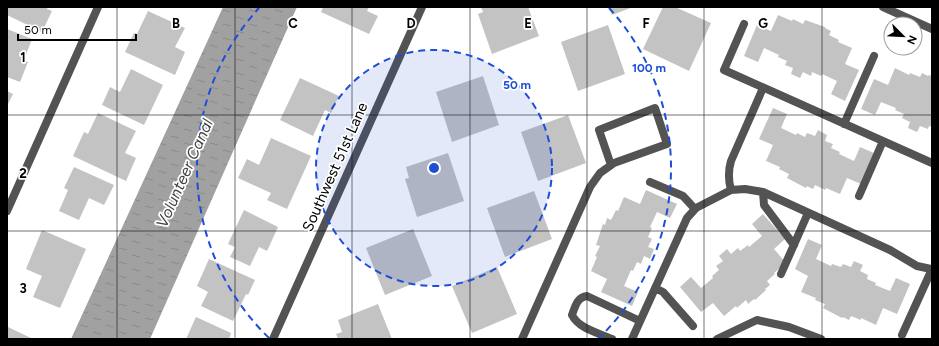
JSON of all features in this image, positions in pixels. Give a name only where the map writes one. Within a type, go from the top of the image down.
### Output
[{"type":"street","points":[[7,212],[98,7]]},
{"type":"street","name":"Southwest 51st Lane","points":[[273,339],[422,7]]},
{"type":"street","points":[[883,7],[932,29]]},
{"type":"street","points":[[744,24],[724,70],[932,163]]},
{"type":"street","points":[[844,124],[874,56]]},
{"type":"street","points":[[731,190],[728,182],[728,171],[731,161],[763,88]]},
{"type":"street","points":[[522,339],[590,187],[600,173],[611,165],[667,144],[656,108],[599,130],[611,165]]},
{"type":"street","points":[[859,196],[883,141]]},
{"type":"street","points":[[650,182],[683,196],[695,209]]},
{"type":"street","points":[[632,339],[681,228],[687,218],[695,209],[731,190],[745,188],[763,192],[890,250],[917,266],[932,269],[902,335]]},
{"type":"street","points":[[763,192],[764,205],[766,209],[794,245]]},
{"type":"street","points":[[782,274],[808,213]]},
{"type":"street","points":[[655,288],[663,292],[693,326]]},
{"type":"street","points":[[612,339],[576,322],[572,315],[578,301],[583,297],[587,296],[640,321]]},
{"type":"street","points":[[717,339],[758,320],[789,327],[821,339]]},
{"type":"water","name":"Volunteer Canal","points":[[223,7],[297,7],[150,339],[71,339]]},
{"type":"building","points":[[7,7],[48,7],[47,9],[52,11],[42,32],[7,15]]},
{"type":"building","points":[[323,7],[369,7],[367,11],[378,16],[369,34],[321,12]]},
{"type":"building","points":[[481,7],[528,7],[539,36],[492,54],[478,14],[483,12]]},
{"type":"building","points":[[609,7],[633,7],[612,15]]},
{"type":"building","points":[[663,7],[675,7],[711,23],[689,71],[643,49]]},
{"type":"building","points":[[148,11],[185,28],[175,47],[185,52],[175,75],[125,52],[134,33],[137,34]]},
{"type":"building","points":[[778,15],[792,21],[793,19],[803,24],[805,20],[825,27],[831,31],[829,35],[839,40],[838,42],[852,48],[845,64],[859,70],[845,101],[831,94],[837,81],[822,74],[821,76],[812,72],[811,76],[803,72],[800,78],[791,74],[793,68],[785,65],[787,61],[778,57],[779,55],[764,48],[758,62],[744,56],[757,25],[771,31]]},
{"type":"building","points":[[608,25],[625,74],[578,91],[561,42]]},
{"type":"building","points":[[7,29],[32,39],[24,60],[28,62],[20,82],[7,77]]},
{"type":"building","points":[[895,68],[909,75],[910,73],[920,77],[922,73],[932,76],[932,127],[929,126],[928,129],[920,126],[917,132],[908,128],[910,122],[902,118],[904,114],[895,110],[896,108],[881,102],[875,115],[861,109],[874,79],[888,85]]},
{"type":"building","points":[[131,69],[163,85],[144,125],[102,105],[110,87],[120,92]]},
{"type":"building","points":[[483,76],[499,125],[452,142],[436,92]]},
{"type":"building","points":[[300,78],[339,96],[331,113],[325,110],[313,136],[280,120]]},
{"type":"building","points":[[7,91],[13,94],[7,106]]},
{"type":"building","points":[[773,108],[787,114],[781,128],[796,135],[797,133],[805,137],[807,133],[815,136],[818,130],[827,135],[825,141],[833,144],[831,148],[840,152],[839,154],[854,161],[860,147],[874,153],[861,184],[847,178],[840,194],[826,188],[825,190],[815,185],[813,189],[807,186],[806,188],[787,178],[789,174],[779,169],[780,167],[766,161],[773,145],[759,139]]},
{"type":"building","points":[[98,113],[136,131],[125,153],[136,158],[126,181],[73,156],[84,132],[88,134]]},
{"type":"building","points":[[568,115],[586,163],[538,181],[521,132]]},
{"type":"building","points":[[271,138],[311,156],[287,209],[267,200],[271,193],[238,178],[247,159],[259,165]]},
{"type":"building","points":[[448,153],[464,201],[417,217],[405,179],[409,178],[406,167]]},
{"type":"building","points":[[74,167],[114,185],[104,205],[89,198],[79,220],[59,211],[68,190],[64,188]]},
{"type":"building","points":[[646,190],[677,204],[670,218],[657,212],[650,227],[652,228],[648,237],[652,239],[648,247],[654,249],[650,259],[644,256],[641,264],[637,262],[633,271],[631,270],[624,286],[638,292],[632,306],[601,292],[607,279],[591,271],[597,257],[595,256],[600,246],[596,245],[603,224],[605,225],[607,218],[611,220],[616,210],[618,211],[624,197],[640,204]]},
{"type":"building","points":[[534,191],[552,239],[505,257],[487,208]]},
{"type":"building","points":[[244,210],[278,227],[267,251],[259,247],[250,266],[230,257],[235,247],[228,244]]},
{"type":"building","points":[[763,214],[785,239],[774,249],[786,263],[767,281],[770,285],[755,300],[754,299],[748,304],[746,300],[724,316],[713,303],[701,312],[680,287],[691,277],[701,288],[713,278],[712,276],[719,270],[716,266],[723,261],[719,256],[727,249],[731,254],[738,248],[740,251],[748,245],[749,247],[762,236],[752,224]]},
{"type":"building","points":[[413,229],[432,276],[385,295],[366,248]]},
{"type":"building","points":[[42,230],[86,249],[60,308],[33,297],[42,276],[26,269]]},
{"type":"building","points":[[808,239],[822,245],[816,259],[831,266],[832,264],[841,267],[843,264],[851,267],[854,261],[863,265],[860,271],[868,275],[867,279],[876,283],[875,285],[890,291],[896,278],[910,284],[897,314],[883,308],[876,325],[861,318],[861,320],[851,316],[849,320],[823,308],[825,304],[815,300],[816,298],[801,292],[808,276],[795,269]]},
{"type":"building","points":[[209,259],[255,280],[248,295],[246,294],[233,321],[201,306],[208,292],[197,286]]},
{"type":"building","points":[[497,267],[517,314],[472,333],[452,286]]},
{"type":"building","points":[[378,304],[392,339],[338,339],[336,334],[342,332],[338,320]]},
{"type":"building","points":[[196,317],[231,333],[229,339],[186,339]]},
{"type":"building","points":[[8,327],[33,339],[7,339]]}]
